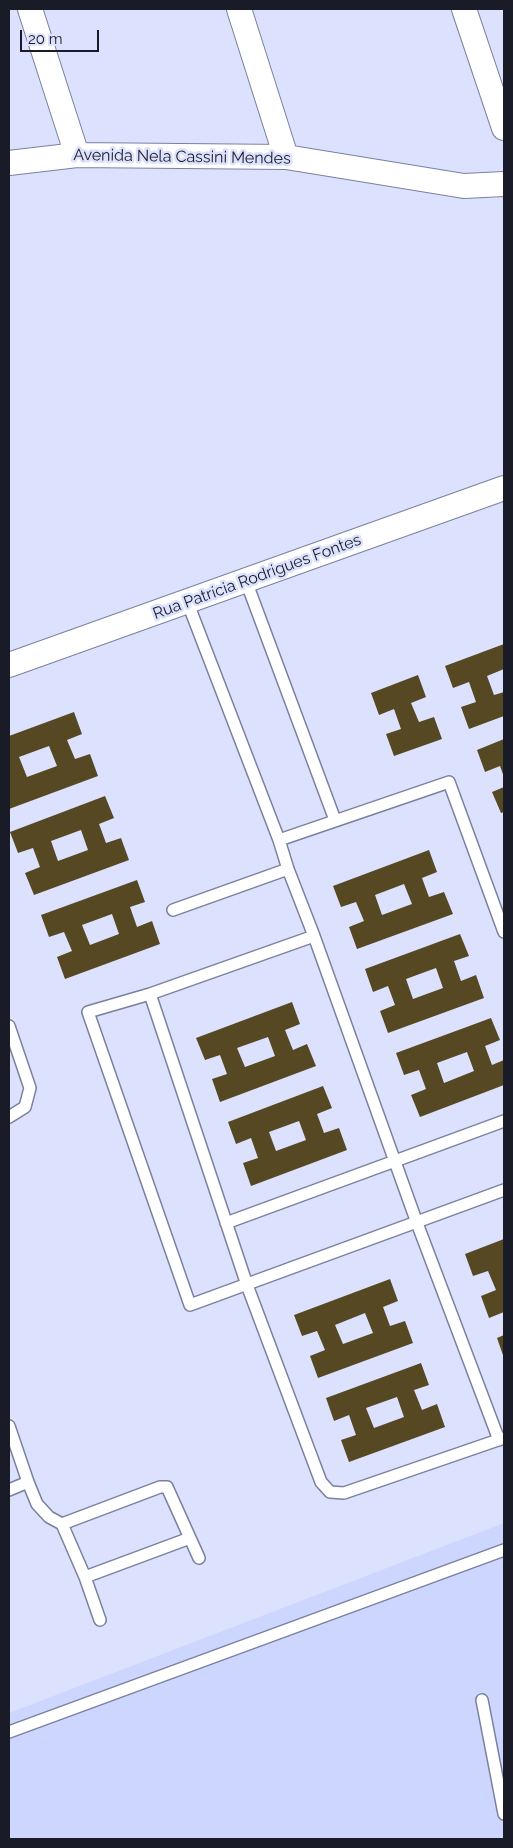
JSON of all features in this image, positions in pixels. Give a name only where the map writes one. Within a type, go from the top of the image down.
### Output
[{"type":"street","points":[[30,9],[77,155]]},
{"type":"street","points":[[239,9],[286,157]]},
{"type":"street","points":[[464,9],[504,128]]},
{"type":"street","name":"Avenida Nela Cassini Mendes","points":[[9,163],[77,155],[286,157],[464,186],[504,184]]},
{"type":"street","name":"Rua Patrícia Rodrigues Fontes","points":[[9,665],[504,488]]},
{"type":"lane","points":[[246,581],[335,820]]},
{"type":"lane","points":[[150,994],[247,1285],[321,1482],[330,1492],[344,1493],[502,1439],[417,1223],[279,840],[187,601]]},
{"type":"lane","points":[[279,840],[450,782],[504,932]]},
{"type":"lane","points":[[173,910],[288,869]]},
{"type":"lane","points":[[314,936],[150,994],[88,1012],[190,1305],[504,1190]]},
{"type":"lane","points":[[9,1026],[30,1088],[25,1107],[9,1117]]},
{"type":"lane","points":[[226,1223],[504,1121]]},
{"type":"lane","points":[[9,1426],[37,1504],[49,1517],[62,1524],[85,1577],[100,1620]]},
{"type":"lane","points":[[9,1490],[28,1482]]},
{"type":"lane","points":[[62,1524],[160,1487],[167,1487],[199,1558]]},
{"type":"lane","points":[[85,1577],[190,1538]]},
{"type":"lane","points":[[9,1732],[504,1550]]},
{"type":"lane","points":[[482,1700],[504,1814]]},
{"type":"shaded area","points":[[504,1523],[504,1839],[9,1839],[9,1713]]},
{"type":"building","points":[[504,644],[504,669],[487,676],[494,695],[504,692],[504,716],[469,729],[461,707],[476,702],[469,682],[453,688],[445,666]]},
{"type":"building","points":[[418,675],[426,697],[411,703],[419,722],[434,717],[442,739],[394,756],[386,734],[401,729],[394,709],[379,715],[371,693]]},
{"type":"building","points":[[74,712],[82,734],[67,740],[75,759],[90,754],[98,776],[9,809],[9,736]],"holes":[[[49,746],[57,766],[27,777],[19,757]]]},
{"type":"building","points":[[504,739],[504,777],[500,766],[485,772],[477,750]]},
{"type":"building","points":[[504,787],[504,812],[501,813],[492,792]]},
{"type":"building","points":[[105,796],[114,818],[99,824],[106,843],[121,838],[129,860],[34,895],[25,873],[40,867],[33,848],[18,853],[10,832]],"holes":[[[81,830],[88,850],[58,861],[51,841]]]},
{"type":"building","points":[[429,850],[437,872],[422,878],[429,897],[444,892],[453,914],[357,949],[349,927],[364,921],[356,902],[341,907],[333,886]],"holes":[[[404,884],[412,904],[382,915],[375,895]]]},
{"type":"building","points":[[137,880],[145,902],[130,907],[137,927],[152,921],[160,944],[65,979],[57,957],[72,951],[64,932],[49,937],[41,915]],"holes":[[[112,914],[119,934],[90,945],[82,925]]]},
{"type":"building","points":[[460,934],[469,956],[454,961],[461,981],[476,975],[484,998],[388,1033],[380,1011],[395,1005],[388,986],[373,992],[365,969]],"holes":[[[436,968],[443,988],[413,999],[406,979]]]},
{"type":"building","points":[[292,1002],[300,1024],[285,1030],[293,1050],[307,1044],[316,1066],[220,1102],[212,1079],[227,1074],[220,1055],[205,1060],[196,1038]],"holes":[[[268,1037],[275,1056],[245,1067],[237,1048]]]},
{"type":"building","points":[[491,1018],[500,1040],[485,1046],[492,1065],[504,1060],[504,1085],[420,1117],[411,1095],[426,1089],[419,1070],[404,1075],[396,1053]],"holes":[[[467,1052],[474,1071],[444,1083],[437,1063]]]},
{"type":"building","points":[[323,1086],[332,1108],[317,1114],[324,1133],[339,1128],[347,1150],[251,1186],[243,1163],[258,1158],[251,1138],[236,1144],[228,1122]],"holes":[[[299,1121],[306,1140],[276,1151],[269,1132]]]},
{"type":"building","points":[[504,1239],[504,1312],[489,1318],[481,1296],[496,1290],[488,1271],[473,1276],[465,1254]]},
{"type":"building","points":[[390,1279],[398,1301],[383,1307],[390,1326],[405,1321],[413,1343],[318,1378],[310,1356],[325,1350],[317,1331],[302,1336],[294,1315]],"holes":[[[365,1313],[373,1333],[343,1344],[335,1325]]]},
{"type":"building","points":[[504,1335],[504,1358],[497,1338]]},
{"type":"building","points":[[421,1363],[429,1385],[414,1390],[422,1410],[437,1404],[445,1427],[349,1462],[341,1440],[356,1435],[349,1415],[334,1421],[326,1398]],"holes":[[[397,1397],[404,1417],[374,1428],[366,1408]]]}]
